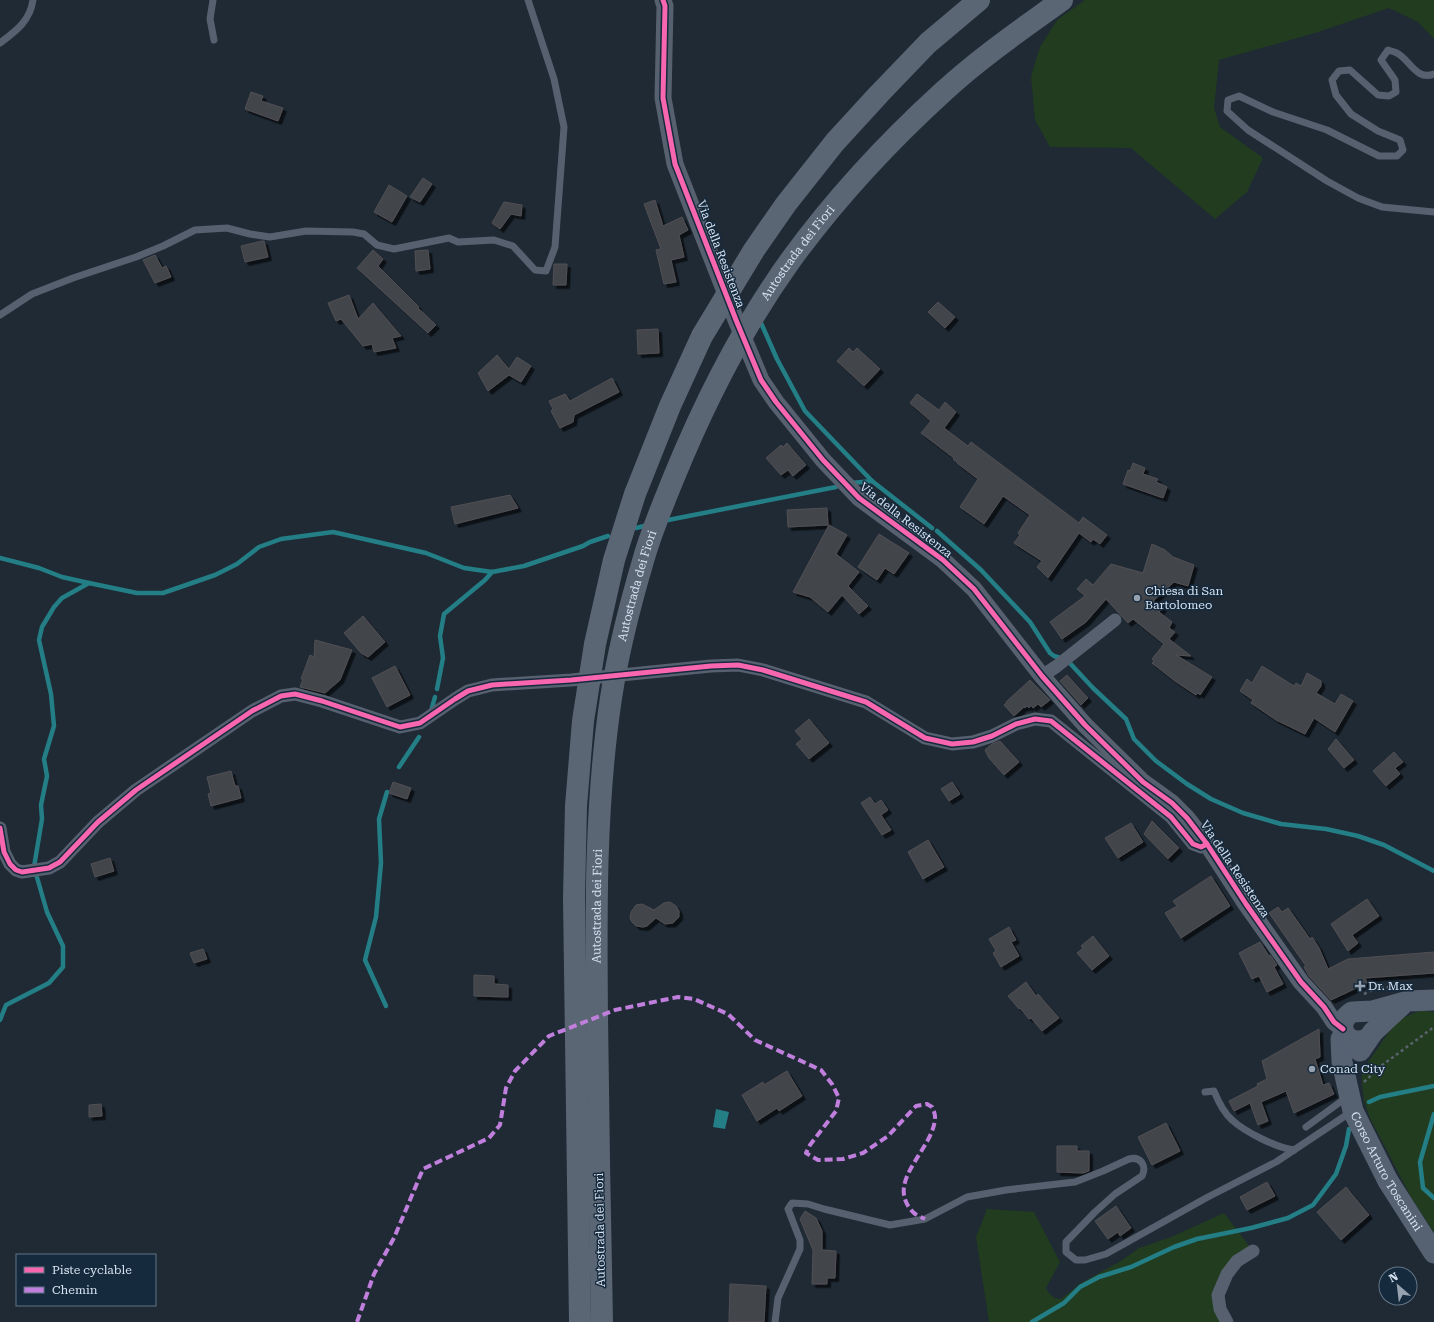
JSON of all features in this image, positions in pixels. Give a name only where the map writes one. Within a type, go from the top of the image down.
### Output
[{"type":"highway","name":"Autostrada dei Fiori","points":[[580,1322],[574,898],[576,806],[583,721],[595,644],[614,560],[635,494],[670,406],[702,336],[762,239],[786,204],[835,142],[928,43],[979,0]]},
{"type":"highway","name":"Autostrada dei Fiori","points":[[602,1322],[598,1090],[597,868],[603,767],[611,697],[624,632],[644,558],[692,434],[722,372],[750,322],[790,262],[844,193],[901,132],[945,90],[996,47],[1062,0]]},
{"type":"main road","points":[[1344,1020],[1406,1002],[1434,1000]]},
{"type":"main road","points":[[1344,1020],[1352,1041],[1357,1042],[1370,1036],[1406,1002]]},
{"type":"main road","points":[[1344,1020],[1367,1013],[1371,1017],[1374,1026],[1370,1036],[1354,1060],[1350,1098]]},
{"type":"main road","name":"Corso Arturo Toscanini","points":[[1344,1020],[1341,1039],[1342,1062],[1350,1098],[1388,1181],[1434,1253]]},
{"type":"street","name":"Via della Resistenza","points":[[663,0],[665,6],[663,98],[675,164],[761,380],[776,402],[823,460],[859,498],[943,560],[974,589],[1042,676],[1085,725],[1143,782],[1172,803],[1187,818],[1207,844],[1301,982],[1344,1020]]},
{"type":"street","points":[[1042,676],[1057,666],[1114,620]]},
{"type":"street","points":[[0,828],[4,852],[10,864],[16,870],[22,872],[49,868],[60,862],[98,822],[136,790],[252,711],[281,696],[295,694],[322,701],[400,728],[420,723],[468,692],[492,685],[571,680],[711,666],[738,665],[763,670],[866,702],[925,738],[952,744],[973,742],[992,736],[1016,724],[1035,719],[1051,721],[1171,817],[1193,844],[1201,847],[1207,844]]},
{"type":"street","points":[[1227,1322],[1220,1309],[1218,1295],[1226,1274],[1237,1260],[1253,1251]]},
{"type":"lane","points":[[0,43],[21,27],[32,9],[33,0]]},
{"type":"lane","points":[[213,0],[210,19],[214,40]]},
{"type":"lane","points":[[0,315],[32,294],[73,278],[136,257],[163,246],[195,230],[227,228],[270,237],[306,230],[353,232],[364,234],[377,245],[394,249],[449,238],[458,242],[494,240],[513,246],[535,270],[546,271],[556,247],[564,127],[554,79],[528,0]]},
{"type":"lane","points":[[1434,74],[1429,76],[1416,72],[1398,53],[1388,50],[1381,60],[1395,80],[1396,92],[1389,96],[1378,94],[1350,70],[1339,71],[1332,80],[1336,95],[1351,114],[1378,131],[1400,140],[1403,150],[1397,156],[1379,156],[1328,130],[1273,112],[1239,96],[1228,100],[1227,111],[1248,130],[1328,182],[1358,198],[1382,207],[1434,212]]},
{"type":"lane","points":[[1205,1092],[1214,1091],[1220,1104],[1231,1120],[1258,1137],[1286,1150],[1294,1150]]},
{"type":"lane","points":[[1306,1127],[1350,1098]]},
{"type":"lane","points":[[775,1322],[778,1298],[800,1249],[800,1240],[788,1209],[792,1203],[808,1204],[824,1210],[890,1225],[925,1219],[967,1198],[1006,1190],[1075,1182],[1129,1159],[1133,1158],[1140,1160],[1144,1166],[1144,1173],[1142,1176],[1115,1194],[1066,1242],[1066,1252],[1076,1260],[1085,1260],[1106,1254],[1206,1198],[1276,1162],[1294,1150],[1350,1098]]},
{"type":"path","points":[[1350,1098],[1381,1066],[1434,1027]]},
{"type":"green space","points":[[1085,0],[1434,0],[1434,39],[1418,22],[1389,8],[1315,33],[1219,60],[1214,108],[1220,127],[1263,158],[1247,192],[1215,219],[1131,148],[1050,147],[1035,120],[1031,76],[1040,47],[1057,20]]},
{"type":"green space","points":[[1421,1010],[1434,1012],[1434,1233],[1411,1197],[1370,1118],[1364,1101],[1362,1084],[1362,1074],[1391,1029],[1403,1018]]},
{"type":"green space","points":[[987,1209],[1034,1212],[1060,1262],[1046,1288],[1052,1296],[1058,1299],[1061,1299],[1081,1283],[1121,1261],[1139,1248],[1171,1237],[1224,1213],[1250,1247],[1222,1283],[1225,1322],[989,1322],[976,1237]]},
{"type":"water","points":[[716,1109],[729,1112],[725,1129],[713,1127]]},
{"type":"building","points":[[251,92],[263,96],[261,101],[283,108],[278,121],[245,109]]},
{"type":"building","points":[[423,178],[432,184],[420,202],[410,197]]},
{"type":"building","points":[[389,185],[407,196],[392,222],[374,212]]},
{"type":"building","points":[[655,200],[663,226],[682,217],[688,230],[679,235],[684,257],[671,260],[676,282],[664,284],[656,250],[661,249],[644,204]]},
{"type":"building","points":[[504,202],[522,205],[521,216],[511,214],[500,229],[492,223]]},
{"type":"building","points":[[264,241],[268,257],[245,262],[241,246]]},
{"type":"building","points":[[373,250],[383,259],[378,266],[436,325],[428,333],[357,268]]},
{"type":"building","points":[[428,250],[430,269],[416,271],[415,251]]},
{"type":"building","points":[[155,255],[162,268],[166,266],[171,277],[155,283],[143,260]]},
{"type":"building","points":[[554,264],[567,264],[566,285],[553,285]]},
{"type":"building","points":[[349,295],[358,319],[373,303],[401,336],[392,338],[396,348],[374,352],[372,344],[363,346],[341,319],[336,321],[328,303]]},
{"type":"building","points":[[938,302],[955,317],[945,328],[928,312]]},
{"type":"building","points":[[658,329],[659,353],[638,354],[637,330]]},
{"type":"building","points":[[849,348],[853,352],[857,348],[880,369],[864,386],[837,361]]},
{"type":"building","points":[[497,355],[509,369],[517,357],[531,366],[521,382],[509,375],[488,391],[478,373]]},
{"type":"building","points":[[612,378],[619,392],[574,415],[573,422],[560,428],[551,411],[553,409],[549,401],[565,394],[570,401]]},
{"type":"building","points":[[917,394],[939,410],[945,402],[956,412],[944,428],[968,446],[971,442],[1079,523],[1083,517],[1107,535],[1100,544],[1093,539],[1091,542],[1079,533],[1048,578],[1037,567],[1042,561],[1014,543],[1020,535],[1018,533],[1030,515],[1003,496],[984,524],[960,507],[978,479],[957,463],[953,459],[954,458],[921,433],[931,421],[910,403]]},
{"type":"building","points":[[787,443],[806,465],[793,476],[788,470],[781,475],[766,458],[781,445],[783,447]]},
{"type":"building","points":[[1133,463],[1145,468],[1143,474],[1158,479],[1156,482],[1167,487],[1163,498],[1123,484],[1128,470],[1130,471]]},
{"type":"building","points":[[510,495],[518,508],[455,524],[451,507]]},
{"type":"building","points":[[827,508],[828,525],[788,527],[787,510]]},
{"type":"building","points":[[829,525],[847,535],[836,554],[859,572],[848,586],[868,606],[859,614],[842,595],[828,612],[810,597],[793,592]]},
{"type":"building","points":[[879,534],[909,553],[894,574],[885,568],[877,580],[858,567]]},
{"type":"building","points":[[1152,544],[1165,550],[1173,557],[1194,565],[1188,586],[1174,582],[1153,601],[1163,608],[1159,612],[1172,622],[1169,628],[1175,632],[1169,639],[1191,656],[1176,655],[1212,677],[1200,695],[1198,693],[1196,695],[1175,681],[1152,663],[1154,661],[1152,659],[1164,644],[1133,619],[1128,623],[1106,599],[1086,622],[1062,639],[1050,622],[1085,596],[1077,589],[1086,579],[1093,585],[1111,564],[1143,573]]},
{"type":"building","points":[[363,616],[385,642],[368,657],[361,653],[344,633]]},
{"type":"building","points":[[315,640],[352,650],[340,680],[325,693],[300,687],[303,679],[301,679],[310,655],[314,657]]},
{"type":"building","points":[[395,666],[410,695],[387,707],[372,678]]},
{"type":"building","points":[[1262,666],[1294,686],[1296,683],[1301,686],[1307,673],[1321,681],[1321,686],[1316,693],[1335,704],[1341,694],[1353,701],[1335,732],[1314,718],[1305,734],[1276,720],[1251,703],[1253,700],[1240,691],[1247,679],[1252,683]]},
{"type":"building","points":[[1067,675],[1088,698],[1081,705],[1060,681]]},
{"type":"building","points":[[1030,680],[1050,700],[1041,707],[1038,704],[1033,708],[1031,705],[1029,708],[1027,706],[1025,708],[1024,707],[1014,716],[1004,705]]},
{"type":"building","points":[[809,719],[829,743],[809,759],[796,744],[802,739],[795,731]]},
{"type":"building","points":[[1336,739],[1354,760],[1344,768],[1328,749]]},
{"type":"building","points":[[1000,741],[1019,762],[1004,775],[989,758],[985,750],[992,744]]},
{"type":"building","points":[[1394,752],[1403,762],[1395,768],[1400,774],[1386,786],[1373,771]]},
{"type":"building","points":[[231,771],[235,786],[238,786],[241,798],[211,806],[208,794],[211,793],[207,777]]},
{"type":"building","points":[[393,782],[411,788],[407,799],[389,793]]},
{"type":"building","points":[[952,782],[960,794],[949,801],[941,789]]},
{"type":"building","points":[[870,797],[875,804],[881,800],[888,810],[881,815],[891,830],[882,835],[861,803]]},
{"type":"building","points":[[1152,821],[1179,848],[1168,859],[1144,834]]},
{"type":"building","points":[[1131,823],[1143,842],[1118,858],[1105,838]]},
{"type":"building","points":[[928,840],[944,867],[923,879],[908,852]]},
{"type":"building","points":[[110,858],[114,871],[95,877],[91,864]]},
{"type":"building","points":[[1211,876],[1230,906],[1181,938],[1165,913],[1177,906],[1173,901]]},
{"type":"building","points":[[1367,899],[1379,916],[1352,935],[1358,943],[1348,951],[1331,924]]},
{"type":"building","points":[[670,902],[676,906],[679,911],[679,917],[673,923],[665,924],[656,918],[647,926],[643,927],[636,926],[630,918],[631,912],[636,905],[642,904],[654,910],[664,903]]},
{"type":"building","points":[[1278,907],[1282,912],[1288,908],[1310,939],[1312,937],[1319,948],[1328,969],[1348,959],[1434,952],[1434,973],[1365,978],[1367,983],[1331,1000],[1309,976],[1304,967],[1306,966],[1269,913]]},
{"type":"building","points":[[1009,927],[1016,940],[1011,942],[1019,956],[1001,967],[993,953],[996,951],[989,939]]},
{"type":"building","points":[[1093,936],[1109,956],[1092,970],[1077,953],[1083,948],[1081,946]]},
{"type":"building","points":[[1260,942],[1277,965],[1274,967],[1283,984],[1267,992],[1259,976],[1252,979],[1239,953]]},
{"type":"building","points":[[203,949],[207,959],[194,963],[190,953]]},
{"type":"building","points":[[474,975],[494,976],[494,984],[508,985],[508,997],[474,996]]},
{"type":"building","points":[[1026,982],[1036,996],[1038,994],[1059,1018],[1042,1031],[1008,996]]},
{"type":"building","points":[[1319,1029],[1320,1057],[1315,1059],[1323,1085],[1329,1083],[1334,1094],[1294,1113],[1286,1091],[1261,1102],[1268,1121],[1258,1125],[1250,1103],[1234,1111],[1229,1101],[1258,1086],[1257,1084],[1267,1079],[1262,1061]]},
{"type":"building","points":[[787,1071],[802,1096],[779,1111],[777,1108],[757,1121],[742,1095],[763,1082],[764,1085]]},
{"type":"building","points":[[101,1104],[102,1116],[89,1117],[89,1105]]},
{"type":"building","points":[[1166,1123],[1180,1151],[1152,1165],[1138,1137]]},
{"type":"building","points":[[1057,1146],[1077,1146],[1077,1151],[1089,1151],[1089,1171],[1083,1173],[1057,1172]]},
{"type":"building","points":[[1267,1182],[1275,1196],[1247,1210],[1240,1197]]},
{"type":"building","points":[[1346,1187],[1369,1215],[1341,1240],[1317,1212]]},
{"type":"building","points":[[1116,1206],[1131,1228],[1120,1236],[1118,1232],[1108,1239],[1095,1221]]},
{"type":"building","points":[[805,1211],[816,1218],[822,1231],[822,1250],[836,1251],[835,1278],[827,1278],[827,1284],[812,1284],[813,1250],[800,1219]]},
{"type":"building","points":[[730,1284],[766,1286],[764,1322],[729,1322]]},
{"type":"waterway","points":[[761,323],[777,359],[805,411],[872,481],[932,528]]},
{"type":"waterway","points":[[852,483],[872,481]]},
{"type":"waterway","points":[[663,521],[836,487]]},
{"type":"waterway","points":[[636,528],[648,525]]},
{"type":"waterway","points":[[937,531],[981,570],[1030,622],[1050,653],[1054,656],[1067,660],[1093,688],[1126,719],[1134,739],[1156,761],[1187,784],[1211,799],[1243,813],[1281,824],[1326,829],[1358,836],[1384,845],[1434,871]]},
{"type":"waterway","points":[[0,558],[39,568],[62,577],[89,583],[137,593],[163,593],[215,575],[237,564],[259,547],[281,539],[333,532],[426,553],[464,568],[492,572],[524,566],[608,536]]},
{"type":"waterway","points":[[437,689],[443,658],[440,636],[444,614],[485,580],[492,572]]},
{"type":"waterway","points":[[0,1020],[6,1005],[49,983],[63,967],[63,946],[47,912],[34,867],[42,819],[41,805],[47,776],[44,759],[54,726],[51,694],[39,640],[42,627],[54,607],[62,598],[89,583]]},
{"type":"waterway","points":[[431,711],[435,697]]},
{"type":"waterway","points":[[399,767],[419,737]]},
{"type":"waterway","points":[[386,1006],[365,960],[376,917],[381,863],[379,819],[387,792]]},
{"type":"waterway","points":[[1369,1102],[1380,1097],[1434,1086]]},
{"type":"waterway","points":[[1434,1114],[1420,1162],[1423,1188],[1434,1198]]},
{"type":"waterway","points":[[1032,1322],[1064,1303],[1080,1287],[1099,1277],[1131,1267],[1174,1247],[1197,1239],[1251,1228],[1288,1218],[1313,1205],[1336,1174],[1346,1146],[1349,1129]]},
{"type":"marked path","points":[[357,1322],[374,1274],[394,1238],[423,1169],[489,1138],[500,1125],[506,1088],[515,1071],[549,1036],[615,1010],[678,997],[694,999],[728,1014],[755,1040],[821,1070],[832,1084],[839,1098],[836,1111],[810,1145],[806,1153],[818,1160],[843,1159],[863,1153],[888,1136],[916,1106],[927,1104],[932,1107],[935,1116],[933,1128],[928,1140],[907,1176],[904,1188],[905,1199],[912,1211],[916,1215],[925,1219]]},
{"type":"cycle path","points":[[663,0],[665,6],[663,98],[675,164],[761,380],[776,402],[823,460],[859,498],[943,560],[974,589],[1042,676],[1085,725],[1143,782],[1172,803],[1187,818],[1207,844],[1246,904],[1301,982],[1324,1007],[1334,1022],[1343,1029]]},
{"type":"cycle path","points":[[0,828],[4,852],[10,864],[16,870],[22,872],[49,868],[60,862],[98,822],[136,790],[252,711],[281,696],[295,694],[322,701],[400,727],[420,723],[468,691],[492,685],[571,680],[711,666],[738,665],[763,670],[866,702],[925,738],[952,744],[973,742],[992,736],[1016,724],[1035,719],[1051,721],[1171,817],[1193,844],[1201,847],[1207,844]]},
{"type":"place","name":"Chiesa di San Bartolomeo","points":[[1137,598]]},
{"type":"place","name":"Dr. Max","points":[[1360,986]]},
{"type":"place","name":"Conad City","points":[[1312,1069]]}]
